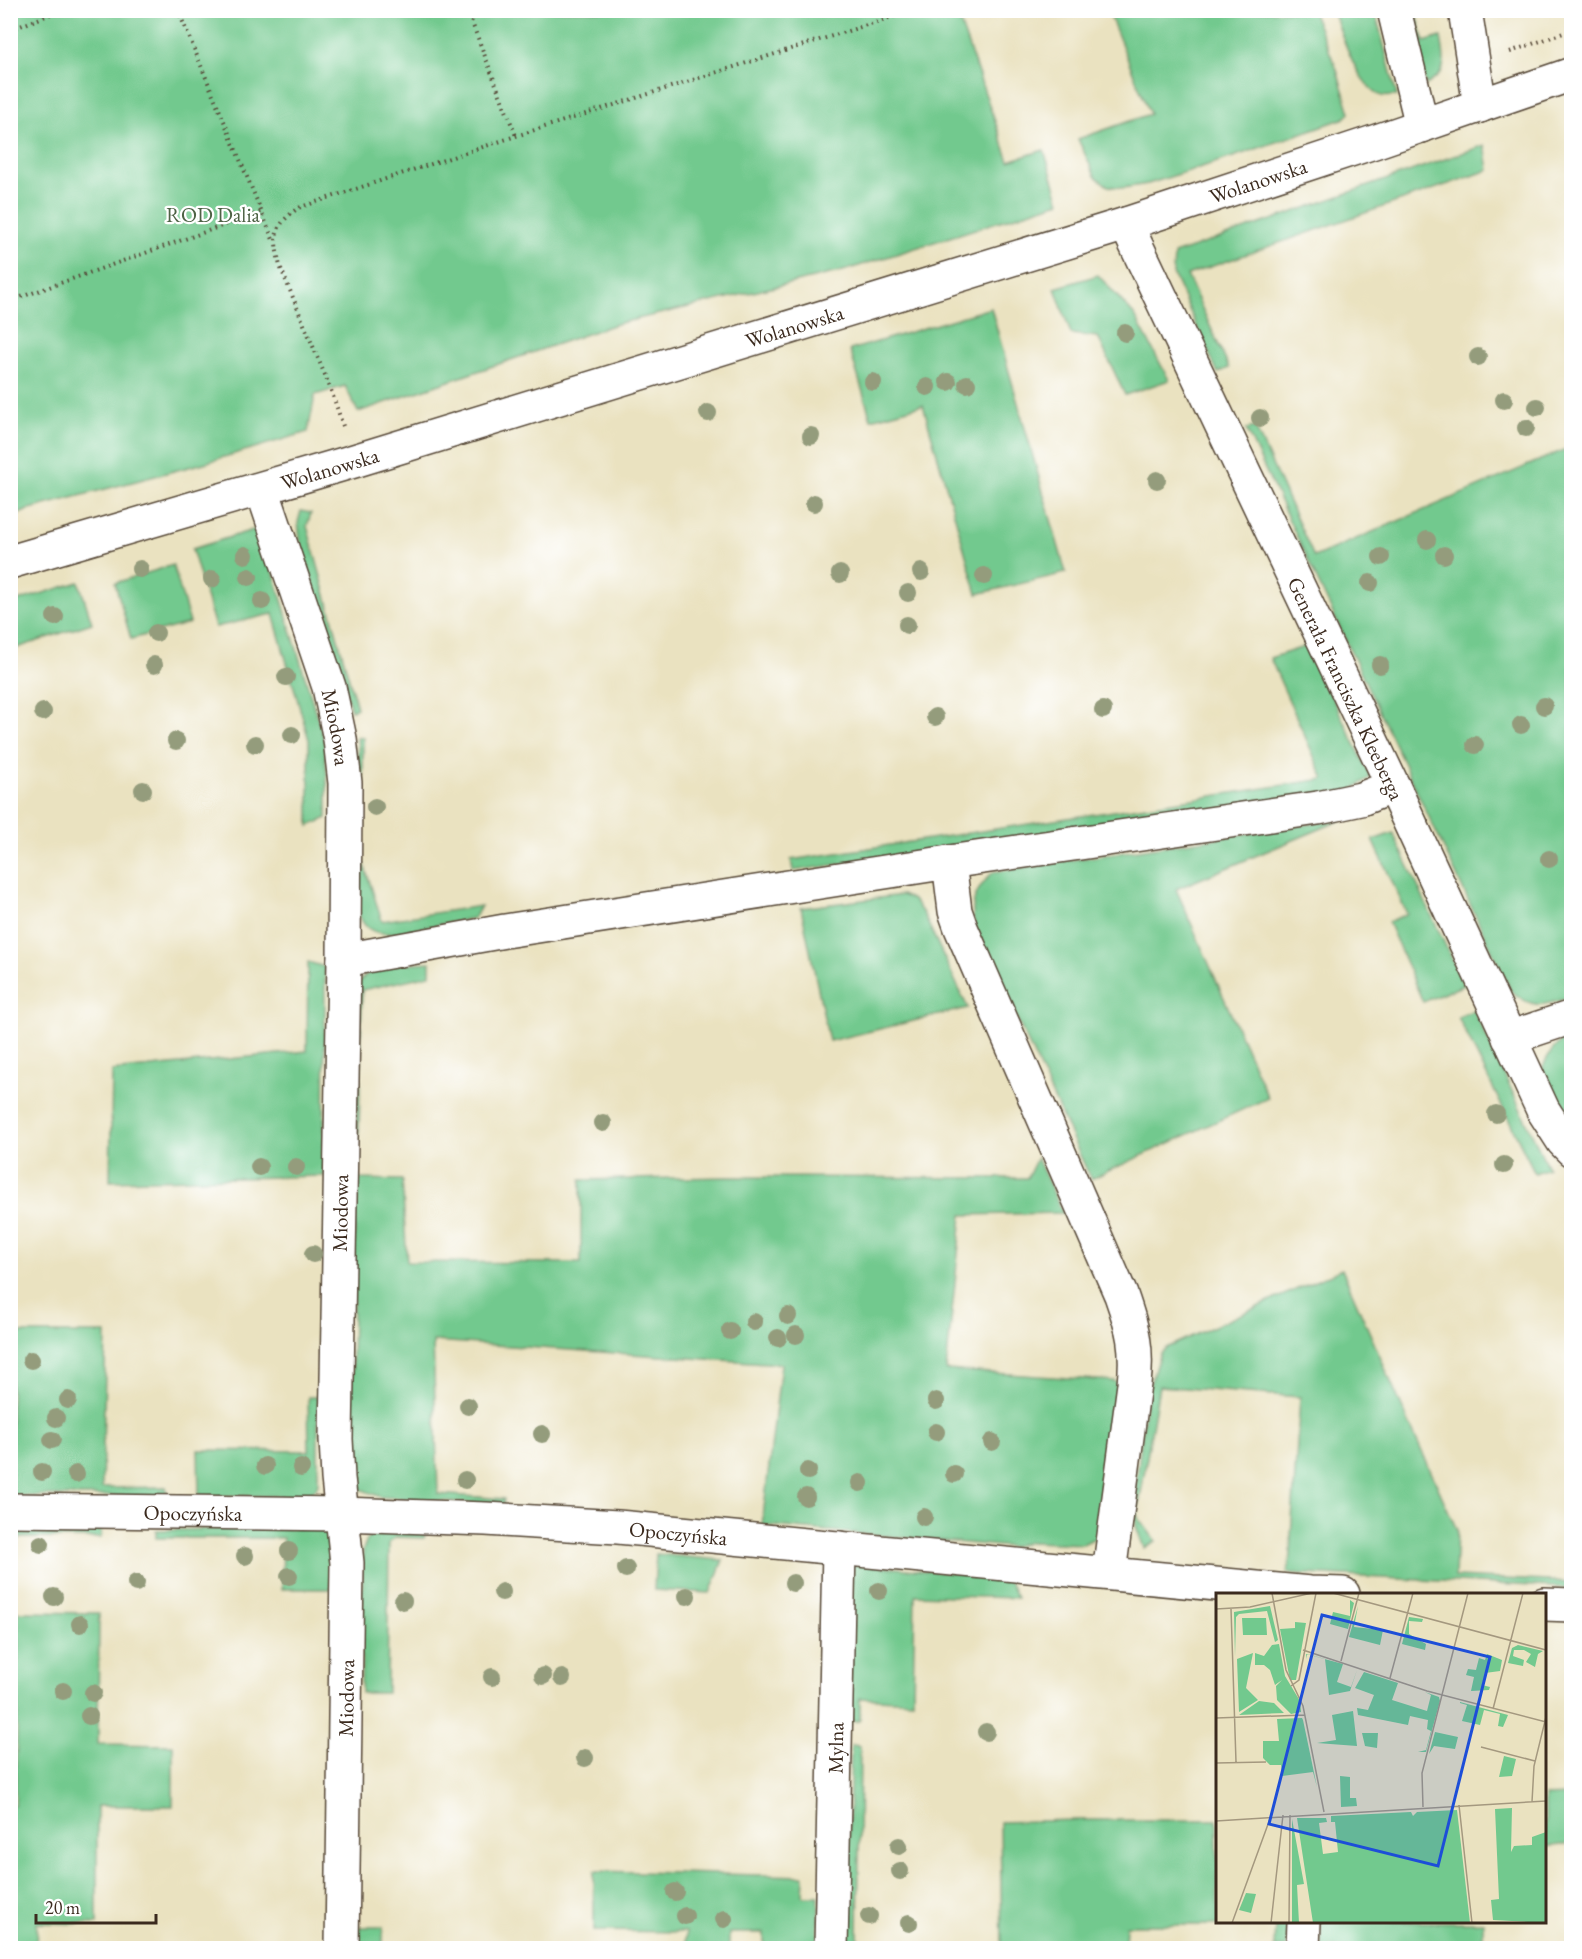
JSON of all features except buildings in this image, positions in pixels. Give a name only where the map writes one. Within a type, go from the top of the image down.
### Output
[{"type":"street","points":[[1394,10],[1422,126]]},
{"type":"street","points":[[1465,10],[1480,106]]},
{"type":"street","name":"Wolanowska","points":[[10,562],[262,489],[1126,224],[1572,74]]},
{"type":"street","name":"Generała Franciszka Kleeberga","points":[[1126,224],[1543,1110],[1563,1141],[1572,1150]]},
{"type":"street","name":"Miodowa","points":[[262,489],[329,687],[340,739],[345,783],[336,1439],[347,1563],[342,1948]]},
{"type":"street","points":[[344,960],[505,931],[949,862],[1318,808],[1361,799],[1392,786]]},
{"type":"street","points":[[949,862],[955,911],[964,938],[1121,1295],[1135,1341],[1137,1360],[1109,1573]]},
{"type":"street","points":[[1509,1038],[1572,1017]]},
{"type":"street","name":"Opoczyńska","points":[[10,1510],[341,1514],[486,1519],[618,1527],[1300,1593]]},
{"type":"street","name":"Mylna","points":[[831,1948],[839,1548]]},
{"type":"street","points":[[1546,1604],[1572,1605]]},
{"type":"street","points":[[1303,1948],[1304,1923]]},
{"type":"path","points":[[10,30],[61,10]]},
{"type":"path","points":[[178,10],[275,246],[280,266],[331,390]]},
{"type":"path","points":[[467,10],[516,136]]},
{"type":"path","points":[[275,246],[276,230],[286,217],[298,208],[516,136],[914,10]]},
{"type":"path","points":[[10,301],[261,212]]},
{"type":"green space","name":"ROD Dalia","points":[[11,10],[956,11],[1009,161],[1044,150],[1060,202],[843,271],[616,324],[358,412],[345,386],[315,395],[308,432],[204,463],[30,509],[11,518]]},
{"type":"green space","points":[[1108,11],[1312,11],[1336,67],[1350,113],[1345,118],[1148,184],[1123,188],[1108,186],[1095,176],[1078,139],[1150,114]]},
{"type":"green space","points":[[1333,11],[1375,11],[1397,96],[1382,96],[1373,91],[1365,82],[1346,46]]},
{"type":"green space","points":[[1405,11],[1416,11],[1424,42],[1441,37],[1444,65],[1439,75],[1426,85]]},
{"type":"green space","points":[[1485,145],[1489,170],[1187,275],[1229,368],[1218,373],[1173,274],[1174,254]]},
{"type":"green space","points":[[1098,275],[1135,316],[1169,380],[1125,395],[1098,337],[1071,334],[1055,288]]},
{"type":"green space","points":[[991,308],[1066,573],[977,594],[923,405],[871,419],[850,350]]},
{"type":"green space","points":[[1255,427],[1314,557],[1571,447],[1571,997],[1546,1004],[1533,1004],[1511,991],[1246,429]]},
{"type":"green space","points":[[301,511],[311,513],[307,526],[357,708],[351,710],[300,540],[298,522]]},
{"type":"green space","points":[[256,529],[266,547],[324,740],[327,818],[309,826],[309,740],[273,614],[215,627],[192,549]]},
{"type":"green space","points":[[173,565],[190,623],[131,639],[115,583]]},
{"type":"green space","points":[[79,582],[92,623],[11,650],[11,603]]},
{"type":"green space","points":[[1307,646],[1371,777],[1350,791],[793,871],[791,860],[1324,779],[1270,658]]},
{"type":"green space","points":[[363,737],[363,826],[358,825],[357,738]]},
{"type":"green space","points":[[1344,819],[1176,889],[1268,1098],[1091,1179],[975,928],[973,904],[982,885],[993,872]]},
{"type":"green space","points":[[1393,833],[1464,985],[1423,1002],[1388,922],[1407,914],[1373,840]]},
{"type":"green space","points":[[357,861],[363,861],[382,921],[481,906],[474,918],[395,933],[380,933],[369,929],[362,921],[358,911]]},
{"type":"green space","points":[[902,895],[913,900],[923,913],[968,1008],[829,1041],[801,908]]},
{"type":"green space","points":[[308,962],[325,967],[324,1176],[110,1181],[112,1071],[307,1051]]},
{"type":"green space","points":[[430,962],[430,975],[362,990],[358,1179],[402,1180],[407,1262],[581,1263],[581,1180],[727,1177],[1027,1178],[1037,1158],[1063,1213],[962,1215],[946,1370],[1114,1381],[1124,1388],[1099,1536],[1083,1544],[1030,1542],[1011,1547],[762,1525],[781,1364],[433,1341],[438,1494],[504,1499],[503,1505],[381,1497],[360,1489],[350,1471],[359,982],[365,975],[382,967]]},
{"type":"green space","points":[[1474,1010],[1548,1168],[1535,1173],[1458,1017]]},
{"type":"green space","points":[[1571,1036],[1571,1133],[1541,1074],[1552,1051]]},
{"type":"green space","points":[[1342,1269],[1457,1530],[1455,1577],[1571,1582],[1571,1588],[1287,1573],[1300,1397],[1159,1386],[1137,1516],[1156,1541],[1144,1548],[1136,1526],[1134,1501],[1147,1393],[1160,1353],[1168,1347]]},
{"type":"green space","points":[[11,1333],[106,1333],[102,1488],[166,1487],[168,1496],[11,1496]]},
{"type":"green space","points":[[308,1397],[318,1397],[318,1483],[316,1489],[304,1496],[199,1496],[198,1450],[309,1451]]},
{"type":"green space","points":[[11,1528],[101,1529],[101,1538],[11,1538]]},
{"type":"green space","points":[[316,1528],[328,1534],[331,1541],[331,1589],[282,1589],[283,1538],[156,1538],[156,1530]]},
{"type":"green space","points":[[426,1530],[424,1538],[396,1537],[389,1543],[387,1693],[361,1693],[363,1550],[365,1544],[369,1537],[377,1531]]},
{"type":"green space","points":[[656,1554],[723,1560],[710,1593],[654,1590]]},
{"type":"green space","points":[[851,1564],[1007,1578],[1017,1598],[915,1595],[913,1701],[860,1698],[860,1721],[850,1721]]},
{"type":"green space","points":[[18,1612],[99,1613],[98,1744],[173,1745],[173,1806],[97,1806],[97,1924],[37,1923],[36,1948],[11,1948],[10,1805],[15,1805],[18,1694],[11,1693],[10,1663],[18,1662]]},
{"type":"green space","points":[[851,1745],[860,1746],[858,1948],[846,1948]]},
{"type":"green space","points":[[1571,1795],[1571,1844],[1546,1847],[1546,1796]]},
{"type":"green space","points":[[1216,1820],[1216,1923],[1288,1923],[1287,1948],[1274,1948],[1275,1925],[1126,1925],[1125,1948],[1002,1948],[1000,1822]]},
{"type":"green space","points":[[594,1871],[804,1876],[803,1896],[819,1896],[818,1948],[764,1948],[764,1933],[729,1933],[729,1948],[686,1948],[686,1932],[594,1931]]},
{"type":"green space","points":[[1321,1923],[1483,1923],[1483,1948],[1321,1948]]},
{"type":"green space","points":[[358,1927],[383,1927],[383,1948],[358,1948]]}]
